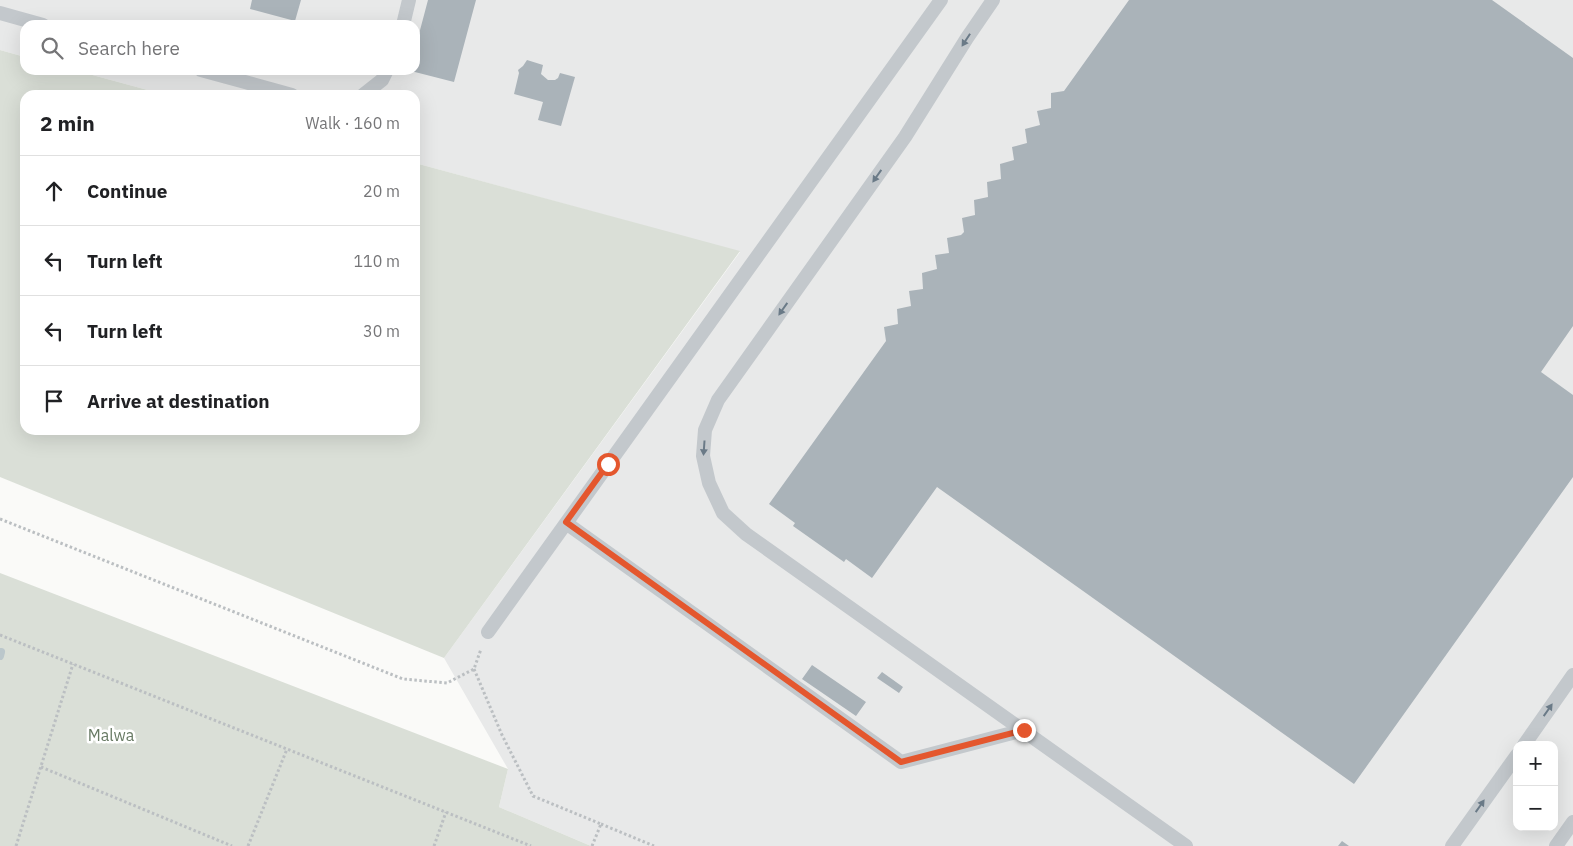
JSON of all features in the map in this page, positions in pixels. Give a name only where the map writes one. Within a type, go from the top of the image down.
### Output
[{"type":"lane","points":[[404,20],[409,0]]},
{"type":"lane","points":[[488,632],[941,0]]},
{"type":"lane","points":[[993,0],[905,137],[718,400],[705,430],[703,456],[709,483],[723,513],[746,534],[1186,846]]},
{"type":"lane","points":[[0,13],[25,20]]},
{"type":"lane","points":[[219,75],[274,90]]},
{"type":"lane","points":[[369,90],[382,80],[384,75]]},
{"type":"lane","points":[[566,522],[901,762],[1024,730]]},
{"type":"lane","points":[[1527,741],[1573,675]]},
{"type":"lane","points":[[1452,846],[1513,760]]},
{"type":"lane","points":[[1556,846],[1573,822]]},
{"type":"path","points":[[0,519],[403,680],[447,683],[474,669],[502,735],[533,796],[654,846]]},
{"type":"path","points":[[0,635],[531,846]]},
{"type":"path","points":[[16,846],[73,664]]},
{"type":"path","points":[[248,846],[287,749]]},
{"type":"path","points":[[40,767],[232,846]]},
{"type":"path","points":[[434,846],[446,812]]},
{"type":"path","points":[[592,846],[601,824]]},
{"type":"shaded area","points":[[0,0],[1573,0],[1573,846],[591,846],[499,807],[508,769],[444,658],[740,252],[420,164],[420,90],[148,90],[92,75],[420,75],[420,20],[20,20],[20,56],[0,50]]},
{"type":"green space","points":[[0,50],[20,56],[20,75],[92,75],[148,90],[20,90],[20,435],[420,435],[420,164],[740,251],[444,658],[0,477]]},
{"type":"green space","name":"Malwa","points":[[0,573],[508,769],[499,807],[591,846],[0,846]]},
{"type":"building","points":[[252,0],[301,0],[295,20],[250,9]]},
{"type":"building","points":[[428,0],[476,0],[454,82],[420,73],[420,30]]},
{"type":"building","points":[[1129,0],[1492,0],[1573,58],[1573,326],[1541,372],[1573,395],[1573,477],[1354,784],[937,487],[872,578],[846,559],[844,562],[793,526],[795,523],[769,504],[886,341],[884,327],[898,324],[897,309],[911,306],[909,291],[923,289],[922,273],[937,269],[935,255],[949,253],[947,238],[961,235],[964,232],[962,218],[975,215],[974,200],[988,197],[987,182],[1001,179],[1000,164],[1014,160],[1012,147],[1027,143],[1025,129],[1040,125],[1037,111],[1051,108],[1051,93],[1064,91]]},
{"type":"building","points":[[527,60],[543,65],[541,74],[548,80],[555,80],[560,73],[575,77],[561,126],[538,120],[543,102],[514,94],[518,70]]},
{"type":"building","points":[[812,665],[866,702],[856,716],[802,679]]},
{"type":"building","points":[[882,672],[903,687],[899,693],[877,678]]},
{"type":"building","points":[[1342,841],[1349,846],[1338,846]]},
{"type":"waterway","points":[[0,656],[1,652]]},
{"type":"route","points":[[608,464],[566,522],[901,762],[1024,730]]}]
